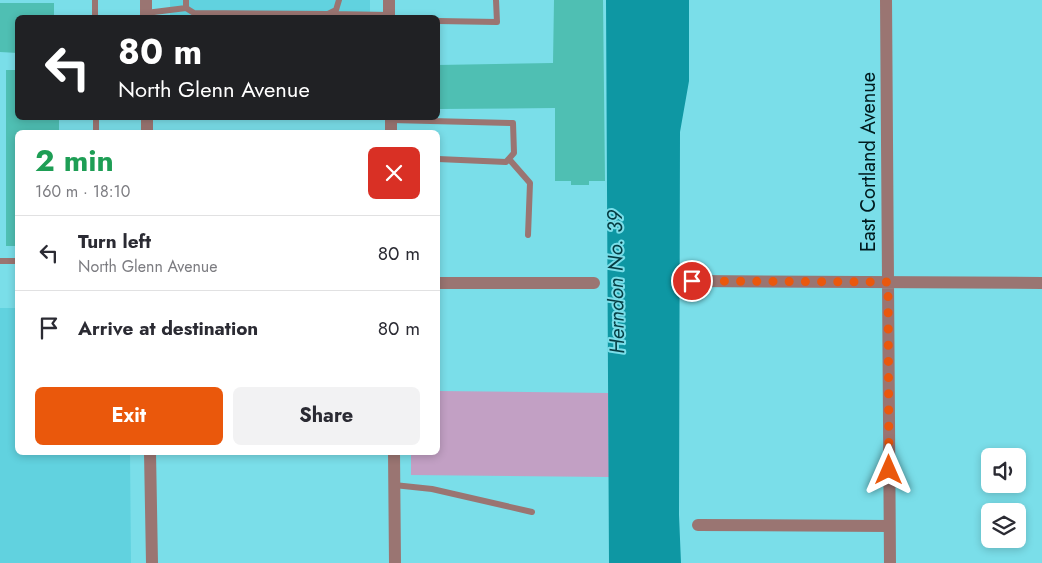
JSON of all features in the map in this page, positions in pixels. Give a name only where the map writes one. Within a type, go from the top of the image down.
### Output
[{"type":"street","points":[[389,0],[389,15]]},
{"type":"street","name":"East Cortland Avenue","points":[[886,0],[890,563]]},
{"type":"street","points":[[692,281],[1042,283]]},
{"type":"street","points":[[440,283],[594,283]]},
{"type":"street","points":[[150,455],[152,563]]},
{"type":"street","points":[[394,455],[395,563]]},
{"type":"street","points":[[698,525],[889,526]]},
{"type":"lane","points":[[95,0],[95,15]]},
{"type":"lane","points":[[186,0],[186,8]]},
{"type":"lane","points":[[328,14],[336,10],[339,0]]},
{"type":"lane","points":[[440,21],[497,22],[496,0]]},
{"type":"lane","points":[[146,10],[186,8],[194,13],[358,15]]},
{"type":"lane","points":[[391,123],[513,123],[514,153],[506,162],[440,159]]},
{"type":"lane","points":[[509,158],[530,183],[528,235]]},
{"type":"lane","points":[[0,261],[15,261]]},
{"type":"lane","points":[[394,485],[432,489],[532,512]]},
{"type":"shaded area","points":[[170,0],[370,0],[370,15],[170,15]]},
{"type":"shaded area","points":[[0,308],[15,308],[15,455],[130,455],[131,563],[0,563]]},
{"type":"shaded area","points":[[440,391],[608,393],[609,477],[411,475],[411,455],[440,455]]},
{"type":"water","name":"Herndon No. 39","points":[[606,0],[689,0],[689,81],[680,132],[679,515],[681,563],[609,563]]},
{"type":"building","points":[[554,0],[603,0],[605,181],[589,181],[589,185],[571,185],[571,181],[555,181],[555,108],[440,109],[440,65],[553,63]]},
{"type":"building","points":[[0,3],[54,3],[54,15],[15,15],[15,53],[0,52]]},
{"type":"building","points":[[6,70],[15,70],[15,120],[59,120],[59,130],[15,130],[15,246],[6,246]]},
{"type":"route","points":[[692,281],[888,282],[889,470]]}]
